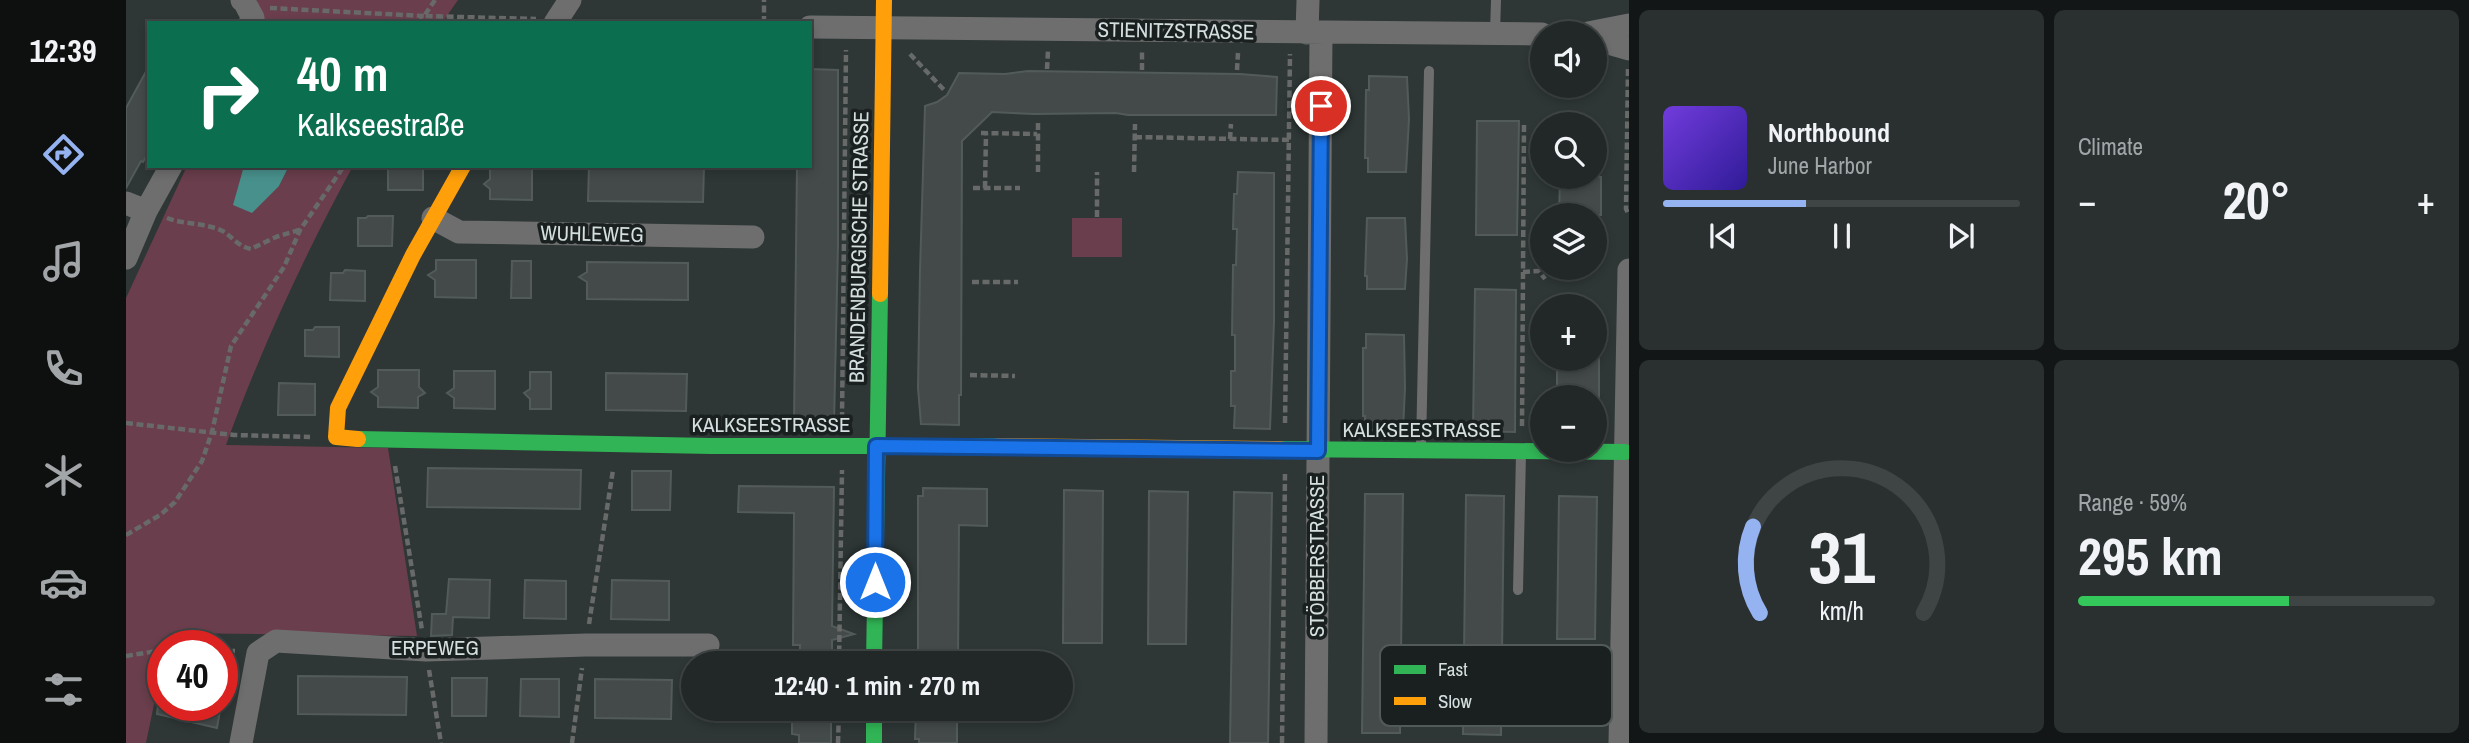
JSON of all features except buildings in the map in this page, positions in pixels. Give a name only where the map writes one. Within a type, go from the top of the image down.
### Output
[{"type":"street","points":[[556,21],[570,0]]},
{"type":"street","name":"BRANDENBURGISCHE STRASSE","points":[[874,651],[884,0]]},
{"type":"street","name":"STÖBBERSTRASSE","points":[[1308,0],[1314,33],[1318,451],[1316,743]]},
{"type":"street","points":[[1607,29],[1629,25]]},
{"type":"street","name":"STIENITZSTRASSE","points":[[812,27],[1530,34]]},
{"type":"street","points":[[1607,45],[1628,55]]},
{"type":"street","points":[[126,258],[136,207],[169,168]]},
{"type":"street","points":[[336,437],[338,408],[433,218],[462,168]]},
{"type":"street","name":"WUHLEWEG","points":[[433,218],[459,232],[753,236]]},
{"type":"street","points":[[1620,743],[1629,270]]},
{"type":"street","name":"KALKSEESTRASSE","points":[[336,437],[391,441],[1625,452]]},
{"type":"street","name":"ERPEWEG","points":[[240,743],[258,653],[276,641],[426,650],[586,645],[708,645]]},
{"type":"street","points":[[874,721],[874,743]]},
{"type":"lane","points":[[1495,33],[1496,0]]},
{"type":"lane","points":[[1420,450],[1429,71]]},
{"type":"lane","points":[[1518,590],[1521,451]]},
{"type":"lane","points":[[1612,681],[1621,681]]},
{"type":"path","points":[[420,21],[435,0]]},
{"type":"path","points":[[764,0],[764,21]]},
{"type":"path","points":[[251,10],[556,21]]},
{"type":"path","points":[[839,651],[846,27]]},
{"type":"path","points":[[1047,69],[1048,51]]},
{"type":"path","points":[[1142,51],[1142,70]]},
{"type":"path","points":[[1237,70],[1238,52]]},
{"type":"path","points":[[1282,743],[1290,53]]},
{"type":"path","points":[[909,54],[946,92]]},
{"type":"path","points":[[1628,55],[1626,209],[1629,215]]},
{"type":"path","points":[[1038,123],[1038,173]]},
{"type":"path","points":[[1521,451],[1524,123]]},
{"type":"path","points":[[1134,172],[1135,124]]},
{"type":"path","points":[[1230,139],[1231,124]]},
{"type":"path","points":[[985,188],[983,133],[1037,134]]},
{"type":"path","points":[[1135,137],[1289,140]]},
{"type":"path","points":[[126,535],[160,515],[175,502],[202,461],[212,432],[231,346],[284,267],[300,230],[343,168]]},
{"type":"path","points":[[1097,173],[1097,218]]},
{"type":"path","points":[[973,188],[1020,188]]},
{"type":"path","points":[[179,223],[216,228],[226,232],[238,246],[251,249],[276,237],[300,230]]},
{"type":"path","points":[[1523,272],[1530,272]]},
{"type":"path","points":[[972,282],[1018,282]]},
{"type":"path","points":[[970,375],[1015,376]]},
{"type":"path","points":[[126,423],[234,435],[336,437]]},
{"type":"path","points":[[391,441],[441,743]]},
{"type":"path","points":[[572,743],[617,443]]},
{"type":"path","points":[[126,656],[147,653]]},
{"type":"path","points":[[838,743],[839,721]]},
{"type":"shaded area","points":[[257,0],[458,0],[443,21],[262,21]]},
{"type":"shaded area","points":[[186,168],[243,168],[279,186],[288,168],[352,168],[284,303],[226,445],[388,448],[417,636],[147,630],[147,721],[151,721],[146,743],[126,743],[126,298]]},
{"type":"shaded area","points":[[1072,218],[1122,218],[1122,257],[1072,257]]},
{"type":"water","points":[[243,168],[288,168],[279,186],[252,213],[233,205]]},
{"type":"traffic: fast","points":[[874,651],[880,294]]},
{"type":"traffic: fast","points":[[358,439],[711,446],[998,446]]},
{"type":"traffic: fast","points":[[1280,449],[1625,452]]},
{"type":"traffic: fast","points":[[874,721],[874,743]]},
{"type":"traffic: slow","points":[[880,294],[884,0]]},
{"type":"traffic: slow","points":[[358,439],[336,437],[338,408],[413,255],[462,168]]},
{"type":"traffic: slow","points":[[998,446],[1280,449]]},
{"type":"route","points":[[875,582],[876,446],[1318,451],[1321,106]]}]
